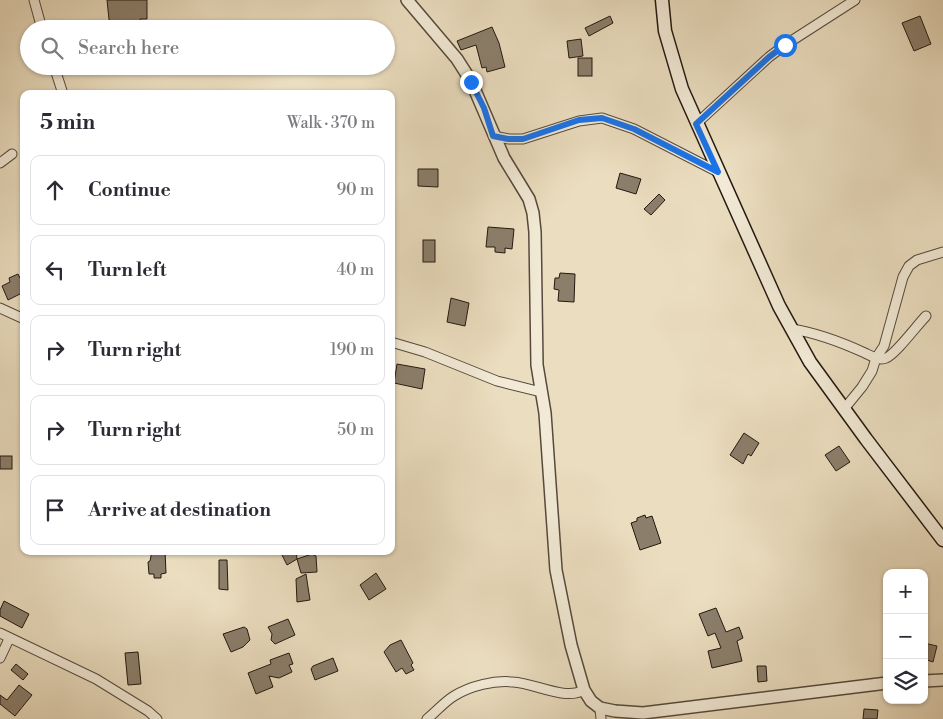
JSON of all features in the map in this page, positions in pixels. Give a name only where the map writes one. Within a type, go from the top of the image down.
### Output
[{"type":"main road","points":[[662,0],[665,31],[682,90],[767,281],[810,362],[943,540]]},
{"type":"street","points":[[34,0],[40,20]]},
{"type":"street","points":[[696,124],[769,57],[855,0]]},
{"type":"street","points":[[409,1],[458,59],[484,108],[493,136],[504,158],[529,199],[533,213],[536,242],[537,365],[544,413],[556,570],[571,645],[584,690],[591,701],[600,713],[616,711],[642,716],[883,684]]},
{"type":"street","points":[[57,75],[61,90]]},
{"type":"street","points":[[493,136],[523,139],[579,120],[602,118],[634,129],[718,172]]},
{"type":"street","points":[[0,163],[12,154]]},
{"type":"street","points":[[844,409],[872,372],[876,358],[884,346],[903,277],[909,266],[917,260],[943,252]]},
{"type":"street","points":[[0,308],[20,317]]},
{"type":"street","points":[[792,329],[810,332],[842,343],[876,358],[886,358],[894,353],[926,316]]},
{"type":"street","points":[[395,343],[425,352],[497,381],[541,392]]},
{"type":"street","points":[[0,634],[96,679],[157,719]]},
{"type":"street","points":[[0,658],[9,639]]},
{"type":"street","points":[[928,681],[943,680]]},
{"type":"street","points":[[427,719],[454,696],[477,686],[498,682],[515,682],[573,695],[584,690]]},
{"type":"building","points":[[107,0],[147,0],[147,19],[109,20]]},
{"type":"building","points":[[610,16],[613,23],[589,36],[585,28]]},
{"type":"building","points":[[920,16],[931,44],[914,51],[902,23]]},
{"type":"building","points":[[492,27],[499,43],[505,67],[487,72],[486,67],[482,68],[476,45],[461,50],[457,41]]},
{"type":"building","points":[[581,39],[583,56],[569,58],[567,41]]},
{"type":"building","points":[[578,58],[592,58],[592,76],[578,76]]},
{"type":"building","points":[[418,169],[438,169],[438,187],[418,186]]},
{"type":"building","points":[[620,173],[641,179],[636,194],[616,188]]},
{"type":"building","points":[[659,194],[665,200],[651,215],[644,209]]},
{"type":"building","points":[[488,227],[514,229],[512,249],[505,248],[505,253],[495,252],[495,247],[486,247]]},
{"type":"building","points":[[423,240],[435,240],[435,262],[423,262]]},
{"type":"building","points":[[560,273],[575,274],[574,302],[558,301],[559,290],[554,289],[555,278],[559,278]]},
{"type":"building","points":[[18,274],[20,278],[20,294],[8,300],[2,286],[10,282],[9,278]]},
{"type":"building","points":[[451,298],[469,303],[465,326],[447,322]]},
{"type":"building","points":[[397,364],[425,369],[422,389],[395,383]]},
{"type":"building","points":[[744,433],[759,443],[751,456],[748,454],[743,464],[730,455]]},
{"type":"building","points":[[839,446],[850,462],[836,471],[825,455]]},
{"type":"building","points":[[0,456],[12,456],[12,469],[0,469]]},
{"type":"building","points":[[645,515],[646,518],[652,516],[661,543],[640,550],[631,523]]},
{"type":"building","points":[[151,555],[165,555],[166,573],[161,574],[161,578],[154,578],[154,574],[149,574],[148,562]]},
{"type":"building","points":[[282,555],[296,555],[297,559],[287,565]]},
{"type":"building","points":[[309,555],[316,556],[317,572],[301,573],[297,559]]},
{"type":"building","points":[[219,560],[227,560],[228,590],[219,589]]},
{"type":"building","points":[[376,573],[386,589],[369,600],[360,585]]},
{"type":"building","points":[[306,574],[310,600],[297,602],[296,579]]},
{"type":"building","points":[[4,601],[29,614],[22,628],[0,616],[0,610]]},
{"type":"building","points":[[716,608],[726,632],[739,627],[743,638],[737,641],[742,661],[712,668],[708,651],[721,648],[715,633],[708,636],[699,614]]},
{"type":"building","points":[[288,619],[295,635],[275,644],[271,640],[272,634],[268,627]]},
{"type":"building","points":[[244,627],[247,629],[250,640],[243,647],[231,652],[223,634]]},
{"type":"building","points":[[401,640],[413,663],[411,665],[414,670],[406,674],[402,668],[396,672],[384,652],[390,645]]},
{"type":"building","points":[[928,644],[937,646],[933,662],[928,660]]},
{"type":"building","points":[[138,652],[141,684],[128,685],[125,653]]},
{"type":"building","points":[[289,653],[293,664],[289,665],[292,672],[279,678],[269,676],[273,687],[256,694],[248,673],[271,664],[270,660]]},
{"type":"building","points":[[333,658],[338,671],[315,680],[311,669],[313,666]]},
{"type":"building","points":[[16,664],[28,674],[23,680],[11,670]]},
{"type":"building","points":[[757,666],[766,666],[767,681],[758,682]]},
{"type":"building","points":[[19,685],[32,695],[15,716],[0,704],[0,695],[7,700]]},
{"type":"building","points":[[864,709],[878,710],[877,719],[863,719]]},
{"type":"route","points":[[471,82],[484,108],[493,136],[523,139],[579,120],[602,118],[634,129],[718,172],[696,124],[769,57],[785,45]]}]
